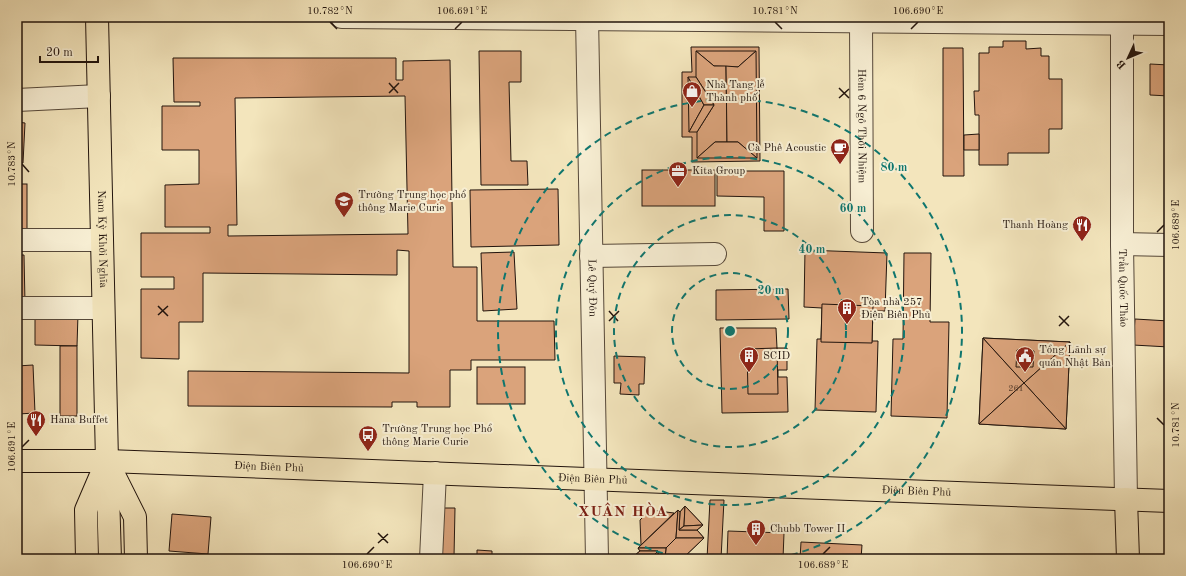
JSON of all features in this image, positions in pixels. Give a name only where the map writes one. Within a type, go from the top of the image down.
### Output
[{"type":"main road","name":"Nam Kỳ Khởi Nghĩa","points":[[97,17],[106,461],[110,559]]},
{"type":"main road","name":"Nam Kỳ Khởi Nghĩa","points":[[87,559],[86,510],[106,461]]},
{"type":"main road","name":"Nam Kỳ Khởi Nghĩa","points":[[106,461],[135,517],[136,559]]},
{"type":"main road","name":"Điện Biên Phủ","points":[[17,462],[106,461],[1169,501]]},
{"type":"main road","name":"Trần Quốc Thảo","points":[[1126,500],[1128,559]]},
{"type":"street","points":[[342,17],[729,18],[860,21],[1122,20],[1169,24]]},
{"type":"street","name":"Lê Quý Đôn","points":[[587,18],[597,559]]},
{"type":"street","name":"Trần Quốc Thảo","points":[[1122,20],[1122,244],[1126,500]]},
{"type":"street","name":"Hẻm 6 Ngô Thời Nhiệm","points":[[860,21],[862,231]]},
{"type":"street","points":[[17,100],[99,96]]},
{"type":"street","points":[[17,240],[102,240]]},
{"type":"street","points":[[1122,244],[1169,245]]},
{"type":"street","points":[[591,256],[715,254]]},
{"type":"street","points":[[17,308],[103,308]]},
{"type":"street","points":[[431,559],[435,473]]},
{"type":"building","points":[[1003,41],[1026,41],[1026,49],[1041,48],[1041,56],[1049,56],[1049,79],[1062,79],[1062,129],[1049,129],[1049,153],[1008,153],[1008,165],[979,165],[979,115],[975,115],[974,91],[979,91],[979,53],[989,53],[989,47],[1003,47]]},
{"type":"building","points":[[691,47],[759,47],[760,161],[692,162],[692,137],[682,137],[682,72],[692,72]]},
{"type":"building","points":[[943,48],[963,48],[964,176],[943,176]]},
{"type":"building","points":[[479,51],[521,51],[521,82],[509,82],[511,161],[527,161],[528,185],[481,185]]},
{"type":"building","points":[[696,51],[756,51],[738,67],[714,66]]},
{"type":"building","points":[[696,51],[714,66],[726,66],[727,142],[715,142],[697,158],[697,132],[714,105],[696,77]]},
{"type":"building","points":[[756,51],[757,158],[738,142],[727,142],[726,66],[738,67]]},
{"type":"building","points":[[173,58],[396,58],[396,80],[403,80],[403,61],[450,60],[453,267],[477,267],[477,321],[554,321],[555,360],[471,360],[471,370],[450,370],[450,407],[417,407],[417,402],[392,402],[392,407],[188,406],[188,371],[409,373],[409,251],[397,250],[397,275],[203,273],[203,322],[179,322],[179,359],[141,358],[141,289],[174,289],[174,277],[141,277],[141,233],[210,233],[210,227],[165,227],[165,185],[199,184],[199,150],[162,150],[162,106],[200,106],[200,102],[174,102]],"holes":[[[405,96],[408,234],[228,236],[228,225],[237,225],[235,98]]]},
{"type":"building","points":[[1150,64],[1169,65],[1169,96],[1150,95]]},
{"type":"building","points":[[688,77],[704,105],[689,132]]},
{"type":"building","points":[[688,77],[696,77],[714,105],[704,105]]},
{"type":"building","points":[[704,105],[714,105],[697,132],[689,132]]},
{"type":"building","points":[[17,122],[25,123],[23,163],[17,162]]},
{"type":"building","points":[[979,134],[979,150],[964,150],[964,135]]},
{"type":"building","points":[[715,142],[738,142],[757,158],[697,158]]},
{"type":"building","name":"Kita Group","points":[[642,170],[715,170],[715,206],[642,206]]},
{"type":"building","points":[[717,171],[784,171],[784,231],[764,231],[764,197],[717,196]]},
{"type":"building","points":[[17,184],[27,184],[27,237],[17,237]]},
{"type":"building","points":[[558,189],[559,245],[471,247],[470,190]]},
{"type":"building","name":"Tòa nhà 257 Điện Biên Phủ","points":[[805,250],[887,253],[885,311],[873,311],[872,341],[878,341],[876,412],[815,410],[817,339],[821,339],[822,308],[804,307]]},
{"type":"building","points":[[514,252],[517,309],[483,311],[481,253]]},
{"type":"building","points":[[904,253],[931,253],[930,322],[949,322],[947,418],[891,416],[893,339],[903,339]]},
{"type":"building","points":[[17,255],[24,255],[25,303],[17,303]]},
{"type":"building","points":[[788,289],[789,319],[716,320],[716,290]]},
{"type":"building","points":[[822,304],[873,306],[872,343],[821,342]]},
{"type":"building","points":[[35,313],[78,314],[77,346],[35,345]]},
{"type":"building","points":[[1135,319],[1169,321],[1169,347],[1133,345]]},
{"type":"building","name":"SCID","points":[[720,328],[776,328],[777,348],[787,348],[787,370],[778,370],[778,377],[787,377],[788,412],[722,413]]},
{"type":"building","points":[[983,338],[1070,342],[1066,429],[979,424]]},
{"type":"building","points":[[983,338],[1024,383],[979,424]]},
{"type":"building","points":[[983,338],[1070,342],[1024,383]]},
{"type":"building","points":[[1070,342],[1066,429],[1024,383]]},
{"type":"building","points":[[60,346],[77,346],[77,416],[60,416]]},
{"type":"building","points":[[777,348],[778,394],[748,394],[747,349]]},
{"type":"building","points":[[1017,350],[1034,351],[1033,367],[1016,367]]},
{"type":"building","points":[[614,356],[645,357],[644,384],[639,384],[639,395],[620,394],[621,383],[614,383]]},
{"type":"building","points":[[33,365],[35,413],[18,414],[17,366]]},
{"type":"building","points":[[477,367],[525,367],[525,404],[477,404]]},
{"type":"building","points":[[1024,383],[1066,429],[979,424]]},
{"type":"building","points":[[710,500],[724,500],[721,559],[707,559]]},
{"type":"building","points":[[685,506],[703,525],[697,530],[704,538],[682,559],[636,559],[634,556],[640,551],[638,548],[678,510],[680,512]]},
{"type":"building","points":[[685,506],[684,526],[679,530],[680,512]]},
{"type":"building","points":[[685,506],[703,525],[684,526]]},
{"type":"building","points":[[439,508],[455,508],[454,557],[437,556]]},
{"type":"building","points":[[650,510],[674,513],[641,545],[640,520]]},
{"type":"building","points":[[678,510],[676,538],[666,548],[638,548]]},
{"type":"building","points":[[678,510],[680,512],[679,530],[697,530],[704,538],[676,538]]},
{"type":"building","points":[[172,514],[211,517],[208,554],[169,551]]},
{"type":"building","points":[[703,525],[697,530],[679,530],[684,526]]},
{"type":"building","name":"Chubb Tower II","points":[[728,531],[784,533],[783,559],[727,559]]},
{"type":"building","points":[[676,538],[704,538],[682,559],[665,559],[666,548]]},
{"type":"building","points":[[801,542],[862,545],[861,559],[800,559]]},
{"type":"building","points":[[638,548],[666,548],[665,559],[658,559],[658,551],[640,551]]},
{"type":"building","points":[[477,550],[492,551],[492,559],[477,559]]},
{"type":"building","points":[[640,551],[658,551],[653,556],[634,556]]},
{"type":"building","points":[[658,551],[658,559],[653,559],[653,556]]},
{"type":"building","points":[[634,556],[653,556],[653,559],[636,559]]},
{"type":"place","name":"Nhà Tang lễ Thành phố","points":[[692,108]]},
{"type":"place","name":"Cà Phê Acoustic","points":[[840,165]]},
{"type":"place","name":"Kita Group","points":[[678,188]]},
{"type":"place","name":"Trường Trung học phổ thông Marie Curie","points":[[344,218]]},
{"type":"place","name":"Thanh Hoàng","points":[[1082,242]]},
{"type":"place","name":"Tòa nhà 257 Điện Biên Phủ","points":[[847,325]]},
{"type":"place","name":"SCID","points":[[749,373]]},
{"type":"place","name":"Tổng Lãnh sự quán Nhật Bản","points":[[1025,373]]},
{"type":"place","name":"Hana Buffet","points":[[36,437]]},
{"type":"place","name":"Trường Trung học Phổ thông Marie Curie","points":[[368,452]]},
{"type":"place","name":"Chubb Tower II","points":[[756,546]]},
{"type":"district","name":"XUÂN HÒA","points":[[623,512]]}]
